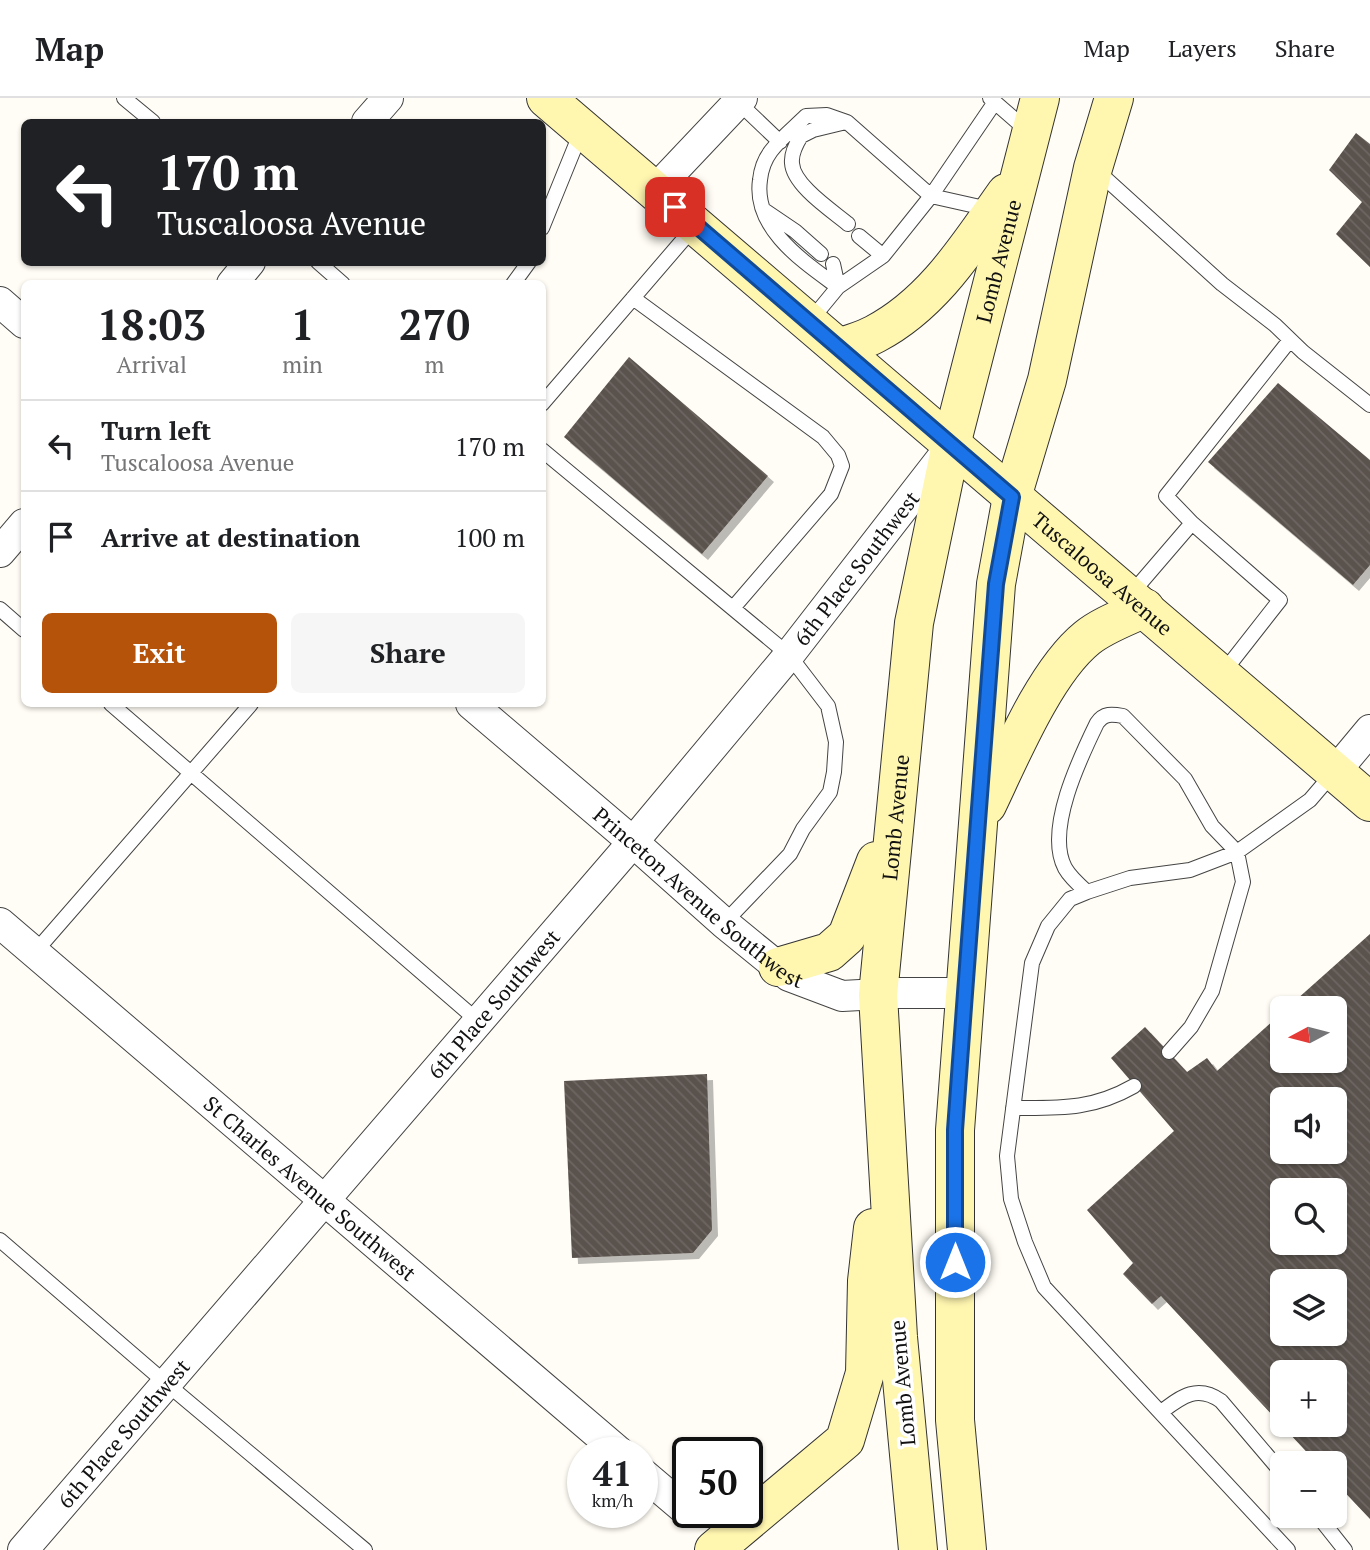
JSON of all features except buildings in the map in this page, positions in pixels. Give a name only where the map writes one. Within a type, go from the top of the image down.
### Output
[{"type":"main road","name":"Tuscaloosa Avenue","points":[[546,98],[1370,802]]},
{"type":"main road","points":[[967,1550],[955,1420],[955,1130],[996,584],[1012,497],[1047,380],[1094,168],[1114,98]]},
{"type":"main road","name":"Lomb Avenue","points":[[918,1550],[898,1337],[878,995],[914,623],[951,445],[1035,115]]},
{"type":"main road","points":[[840,348],[874,334],[925,299],[956,263],[1018,177]]},
{"type":"main road","points":[[978,822],[1030,716],[1062,665],[1087,638],[1137,602]]},
{"type":"main road","points":[[778,967],[828,952],[847,936],[878,852],[899,771]]},
{"type":"main road","points":[[718,1546],[845,1440],[865,1373],[867,1282],[886,1121]]},
{"type":"street","points":[[370,119],[388,98]]},
{"type":"street","points":[[655,190],[740,100]]},
{"type":"street","points":[[235,280],[247,266]]},
{"type":"street","points":[[0,302],[21,320]]},
{"type":"street","name":"6th Place Southwest","points":[[23,1550],[633,842],[789,655],[951,445]]},
{"type":"street","points":[[0,552],[21,528]]},
{"type":"street","name":"Princeton Avenue Southwest","points":[[475,707],[723,923],[789,976],[842,996],[965,993]]},
{"type":"street","points":[[1335,772],[1370,730]]},
{"type":"street","name":"St Charles Avenue Southwest","points":[[0,923],[602,1437]]},
{"type":"street","points":[[658,1487],[672,1498]]},
{"type":"street","points":[[702,1528],[718,1546]]},
{"type":"street","points":[[0,1546],[4,1550]]},
{"type":"lane","points":[[124,98],[149,119]]},
{"type":"lane","points":[[740,100],[780,142]]},
{"type":"lane","points":[[810,322],[838,287],[883,256],[931,196],[992,100],[1035,115]]},
{"type":"lane","points":[[838,287],[786,244],[766,220],[760,207],[758,191],[761,170],[771,151],[806,116],[827,115],[847,122],[931,196],[994,210]]},
{"type":"lane","points":[[847,122],[813,130],[801,136],[791,161],[794,174],[801,184],[848,224]]},
{"type":"lane","points":[[546,218],[582,129]]},
{"type":"lane","points":[[1094,168],[1222,284],[1370,405]]},
{"type":"lane","points":[[760,207],[795,231],[821,254]]},
{"type":"lane","points":[[546,399],[696,225]]},
{"type":"lane","points":[[859,236],[883,256]]},
{"type":"lane","points":[[833,264],[838,287]]},
{"type":"lane","points":[[323,266],[338,280]]},
{"type":"lane","points":[[516,280],[527,266]]},
{"type":"lane","points":[[633,298],[823,437],[838,455],[842,467],[831,494],[733,608]]},
{"type":"lane","points":[[1222,674],[1280,600],[1192,523],[1166,496],[1290,340]]},
{"type":"lane","points":[[546,453],[789,655],[828,706],[836,742],[830,792],[803,829],[790,853],[723,923]]},
{"type":"lane","points":[[1137,602],[1192,523]]},
{"type":"lane","points":[[0,609],[21,627]]},
{"type":"lane","points":[[114,707],[478,1021]]},
{"type":"lane","points":[[35,952],[248,707]]},
{"type":"lane","points":[[1087,892],[1064,867],[1060,849],[1061,820],[1074,771],[1097,723],[1101,717],[1108,715],[1123,716],[1185,779],[1212,826],[1237,852],[1244,882],[1212,991],[1191,1027],[1169,1052]]},
{"type":"lane","points":[[1287,1550],[1044,1287],[1011,1199],[1007,1156],[1032,963],[1048,926],[1070,899],[1130,878],[1190,870],[1237,852],[1310,800],[1335,772]]},
{"type":"lane","points":[[1013,1108],[1059,1108],[1094,1104],[1134,1086]]},
{"type":"lane","points":[[0,1240],[166,1384],[365,1550]]},
{"type":"lane","points":[[1161,1412],[1189,1392],[1214,1396],[1270,1459]]},
{"type":"lane","points":[[1328,1528],[1345,1550]]},
{"type":"route","points":[[675,207],[1012,497],[996,584],[965,993],[955,1130],[955,1262]]}]
